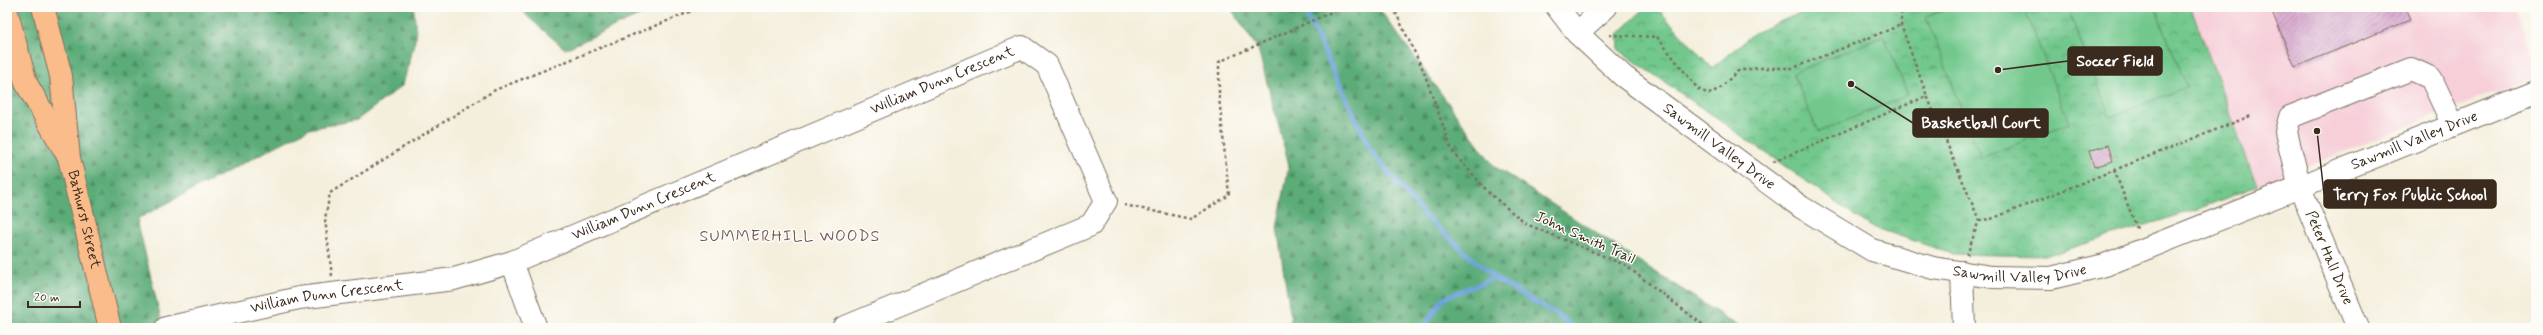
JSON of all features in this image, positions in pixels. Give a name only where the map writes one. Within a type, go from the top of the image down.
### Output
[{"type":"main road","name":"Bathurst Street","points":[[43,7],[61,76],[69,158],[110,328]]},
{"type":"main road","name":"Bathurst Street","points":[[7,13],[26,83],[69,158]]},
{"type":"street","name":"Sawmill Valley Drive","points":[[1556,7],[1577,33],[1623,76],[1801,206],[1872,250],[1932,268],[1992,277],[2051,278],[2105,265],[2536,92]]},
{"type":"street","points":[[1577,33],[1606,7]]},
{"type":"street","name":"William Dunn Crescent","points":[[166,328],[300,298],[454,279],[512,262],[1022,47],[1047,65],[1106,201]]},
{"type":"street","name":"Peter Hall Drive","points":[[2358,328],[2300,188],[2286,132],[2290,117],[2410,69],[2432,78],[2453,126]]},
{"type":"street","points":[[843,328],[1091,225],[1106,201]]},
{"type":"street","points":[[512,262],[536,328]]},
{"type":"street","points":[[1962,272],[1964,328]]},
{"type":"path","points":[[334,294],[325,219],[330,193],[495,90],[702,7]]},
{"type":"path","points":[[1106,201],[1191,219],[1229,195],[1219,97],[1219,62],[1343,7]]},
{"type":"path","name":"John Smith Trail","points":[[1393,7],[1424,72],[1452,151],[1489,193],[1526,224],[1625,265],[1707,328]]},
{"type":"path","points":[[1904,7],[1901,10],[1900,25],[1926,96],[1979,220],[1962,272]]},
{"type":"path","points":[[1577,33],[1657,37],[1698,89],[1709,94],[1720,88],[1738,71],[1757,68],[1793,68],[1900,25]]},
{"type":"path","points":[[1753,170],[1926,96]]},
{"type":"path","points":[[1979,220],[1991,219],[2253,115]]},
{"type":"path","points":[[2114,170],[2140,236]]},
{"type":"shaded area","points":[[2191,7],[2516,7],[2536,66],[2536,76],[2257,186]]},
{"type":"green space","points":[[7,7],[414,7],[416,36],[403,85],[357,120],[309,129],[137,219],[163,328],[7,328]]},
{"type":"green space","points":[[521,7],[659,7],[565,49],[527,16]]},
{"type":"green space","points":[[1230,7],[1378,7],[1494,166],[1741,328],[1290,328],[1291,318],[1277,228],[1289,165],[1258,49]]},
{"type":"green space","points":[[1646,7],[1656,7],[1712,68],[1754,33],[1814,7],[2191,7],[2257,186],[2198,209],[2045,256],[1953,254],[1870,226],[1619,50],[1618,34]]},
{"type":"green space","points":[[1953,7],[2024,7],[2069,123],[1981,158],[1926,17]]},
{"type":"green space","points":[[2067,7],[2155,7],[2187,87],[2110,117]]},
{"type":"green space","points":[[1884,36],[1908,95],[1818,132],[1793,73]]},
{"type":"building","points":[[2270,7],[2405,7],[2410,20],[2295,67]]},
{"type":"building","points":[[2108,145],[2113,161],[2094,167],[2089,151]]},
{"type":"waterway","points":[[1303,7],[1372,152],[1424,215],[1494,278],[1556,314],[1574,328]]},
{"type":"waterway","points":[[1423,328],[1444,298],[1494,278]]},
{"type":"place","name":"Soccer Field","points":[[1998,70]]},
{"type":"place","name":"Basketball Court","points":[[1851,84]]},
{"type":"place","name":"Terry Fox Public School","points":[[2317,131]]},
{"type":"district","name":"SUMMERHILL WOODS","points":[[790,236]]}]
